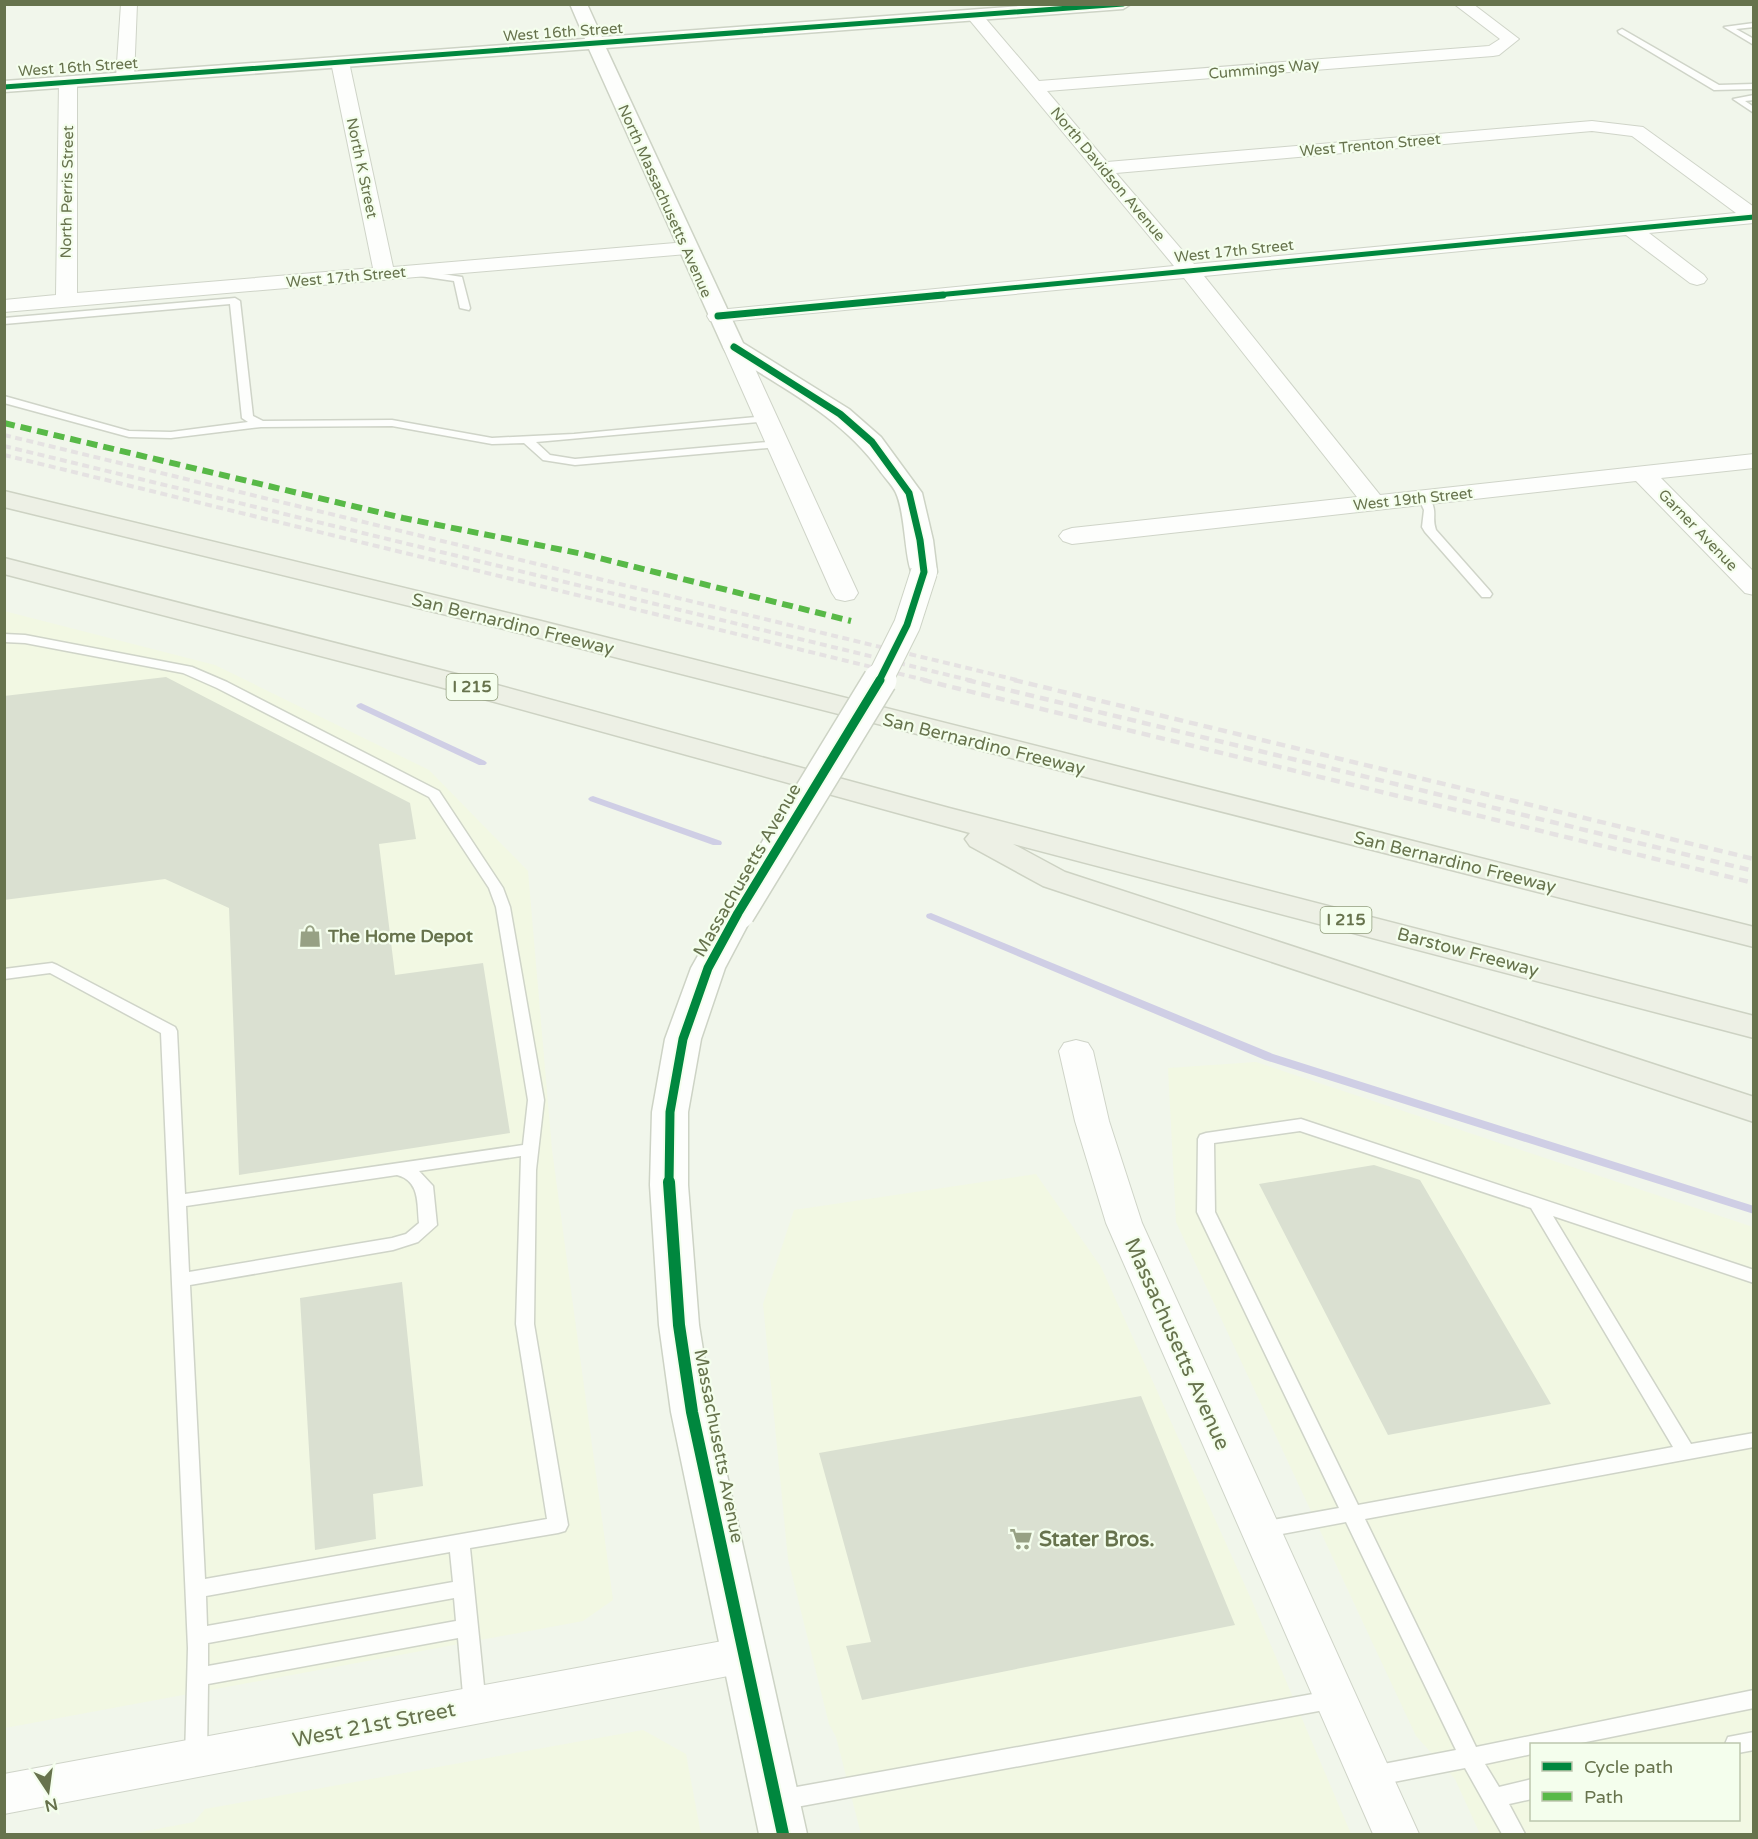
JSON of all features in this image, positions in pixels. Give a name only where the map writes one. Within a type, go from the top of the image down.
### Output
[{"type":"highway","name":"San Bernardino Freeway","points":[[4,499],[542,630],[1754,937]]},
{"type":"highway","name":"I 215","points":[[4,566],[462,684],[938,815]]},
{"type":"highway","name":"Barstow Freeway","points":[[938,815],[1754,1027]]},
{"type":"highway","points":[[938,815],[1054,879],[1754,1110]]},
{"type":"street","points":[[125,78],[129,4]]},
{"type":"street","name":"North Massachusetts Avenue","points":[[578,4],[717,316],[734,347],[845,593]]},
{"type":"street","name":"West 16th Street","points":[[4,87],[595,45],[1123,4]]},
{"type":"street","name":"Cummings Way","points":[[1034,87],[1493,51],[1511,39],[1461,4]]},
{"type":"street","name":"North Davidson Avenue","points":[[975,15],[1189,271],[1374,503]]},
{"type":"street","name":"North K Street","points":[[340,62],[384,273]]},
{"type":"street","name":"North Perris Street","points":[[66,301],[68,82]]},
{"type":"street","name":"West Trenton Street","points":[[1103,168],[1592,126],[1637,131],[1754,217]]},
{"type":"street","name":"West 17th Street","points":[[717,316],[1754,217]]},
{"type":"street","points":[[1629,228],[1697,279]]},
{"type":"street","name":"West 17th Street","points":[[4,306],[687,248]]},
{"type":"street","name":"Massachusetts Avenue","points":[[734,347],[840,414],[872,442],[909,493],[920,540],[924,572],[907,625],[882,677],[738,913],[708,968],[683,1039],[670,1112],[669,1185],[680,1325],[692,1412],[779,1817]]},
{"type":"street","name":"West 19th Street","points":[[1072,536],[1754,461]]},
{"type":"street","name":"Garner Avenue","points":[[1642,473],[1754,587]]},
{"type":"street","name":"Massachusetts Avenue","points":[[1076,1051],[1092,1121],[1124,1223],[1396,1834]]},
{"type":"street","name":"West 21st Street","points":[[4,1794],[744,1655]]},
{"type":"lane","points":[[1754,26],[1728,27],[1754,43]]},
{"type":"lane","points":[[1622,31],[1717,88],[1754,86]]},
{"type":"lane","points":[[1754,98],[1737,99],[1754,111]]},
{"type":"lane","points":[[406,271],[458,279],[465,308]]},
{"type":"lane","points":[[4,321],[235,301],[248,418],[261,424]]},
{"type":"lane","points":[[4,399],[129,434],[171,435],[261,424],[392,423],[492,441],[528,441],[766,419]]},
{"type":"lane","points":[[528,441],[547,458],[575,462],[778,444]]},
{"type":"lane","points":[[1424,497],[1430,510],[1428,527],[1431,532],[1486,594]]},
{"type":"lane","points":[[4,638],[25,639],[187,670],[222,685],[434,794],[496,888],[503,907],[536,1100],[528,1170],[525,1324],[558,1525],[196,1589]]},
{"type":"lane","points":[[4,974],[52,968],[169,1031],[198,1636],[196,1758]]},
{"type":"lane","points":[[1514,1834],[1470,1757],[1206,1212],[1206,1139],[1301,1125],[1754,1276]]},
{"type":"lane","points":[[177,1201],[531,1149]]},
{"type":"lane","points":[[181,1280],[393,1244],[412,1238],[428,1225],[424,1186],[411,1173],[397,1169]]},
{"type":"lane","points":[[1537,1204],[1686,1453]]},
{"type":"lane","points":[[1260,1530],[1754,1440]]},
{"type":"lane","points":[[459,1542],[475,1706]]},
{"type":"lane","points":[[198,1636],[464,1588]]},
{"type":"lane","points":[[198,1677],[467,1628]]},
{"type":"lane","points":[[779,1817],[1335,1699]]},
{"type":"lane","points":[[1542,1743],[1754,1700]]},
{"type":"lane","points":[[1370,1777],[1530,1745]]},
{"type":"lane","points":[[1493,1798],[1530,1789]]},
{"type":"shaded area","points":[[4,611],[215,665],[429,770],[528,871],[552,1150],[613,1600],[583,1621],[5,1728]]},
{"type":"shaded area","points":[[1256,1062],[1753,1227],[1753,1834],[1480,1834],[1455,1779],[1416,1736],[1176,1222],[1168,1068]]},
{"type":"shaded area","points":[[1036,1174],[1101,1267],[1252,1601],[1351,1834],[861,1834],[836,1737],[829,1724],[788,1559],[763,1304],[794,1210]]},
{"type":"shaded area","points":[[643,1730],[686,1754],[701,1834],[130,1834],[194,1822],[205,1809]]},
{"type":"building","name":"The Home Depot","points":[[166,677],[410,803],[416,839],[379,844],[395,975],[483,963],[510,1133],[239,1175],[229,908],[165,879],[4,900],[4,696]]},
{"type":"building","points":[[1374,1165],[1420,1180],[1551,1404],[1388,1435],[1259,1184]]},
{"type":"building","points":[[402,1282],[423,1486],[373,1494],[376,1539],[315,1550],[300,1298]]},
{"type":"building","name":"Stater Bros.","points":[[1141,1396],[1235,1625],[862,1700],[846,1646],[871,1642],[819,1453]]},
{"type":"waterway","points":[[361,706],[482,763]]},
{"type":"waterway","points":[[593,799],[717,843]]},
{"type":"waterway","points":[[931,916],[1269,1057],[1754,1210]]},
{"type":"railway","points":[[4,435],[1021,681]]},
{"type":"railway","points":[[4,446],[973,681]]},
{"type":"railway","points":[[4,455],[929,681]]},
{"type":"railway","points":[[923,680],[1754,883]]},
{"type":"railway","points":[[967,680],[1754,871]]},
{"type":"railway","points":[[1014,680],[1754,859]]},
{"type":"marked path","points":[[4,423],[403,518],[583,554],[851,621]]},
{"type":"cycle path","points":[[4,87],[1123,4]]},
{"type":"cycle path","points":[[718,316],[1754,217]]},
{"type":"cycle path","points":[[734,347],[840,414],[872,442],[909,493],[920,540],[924,572],[907,625],[882,677],[738,913],[708,968],[683,1039],[670,1112],[669,1185],[679,1325],[692,1412],[783,1834]]},
{"type":"place","name":"The Home Depot","points":[[310,936]]},
{"type":"place","name":"Stater Bros.","points":[[1021,1539]]}]
